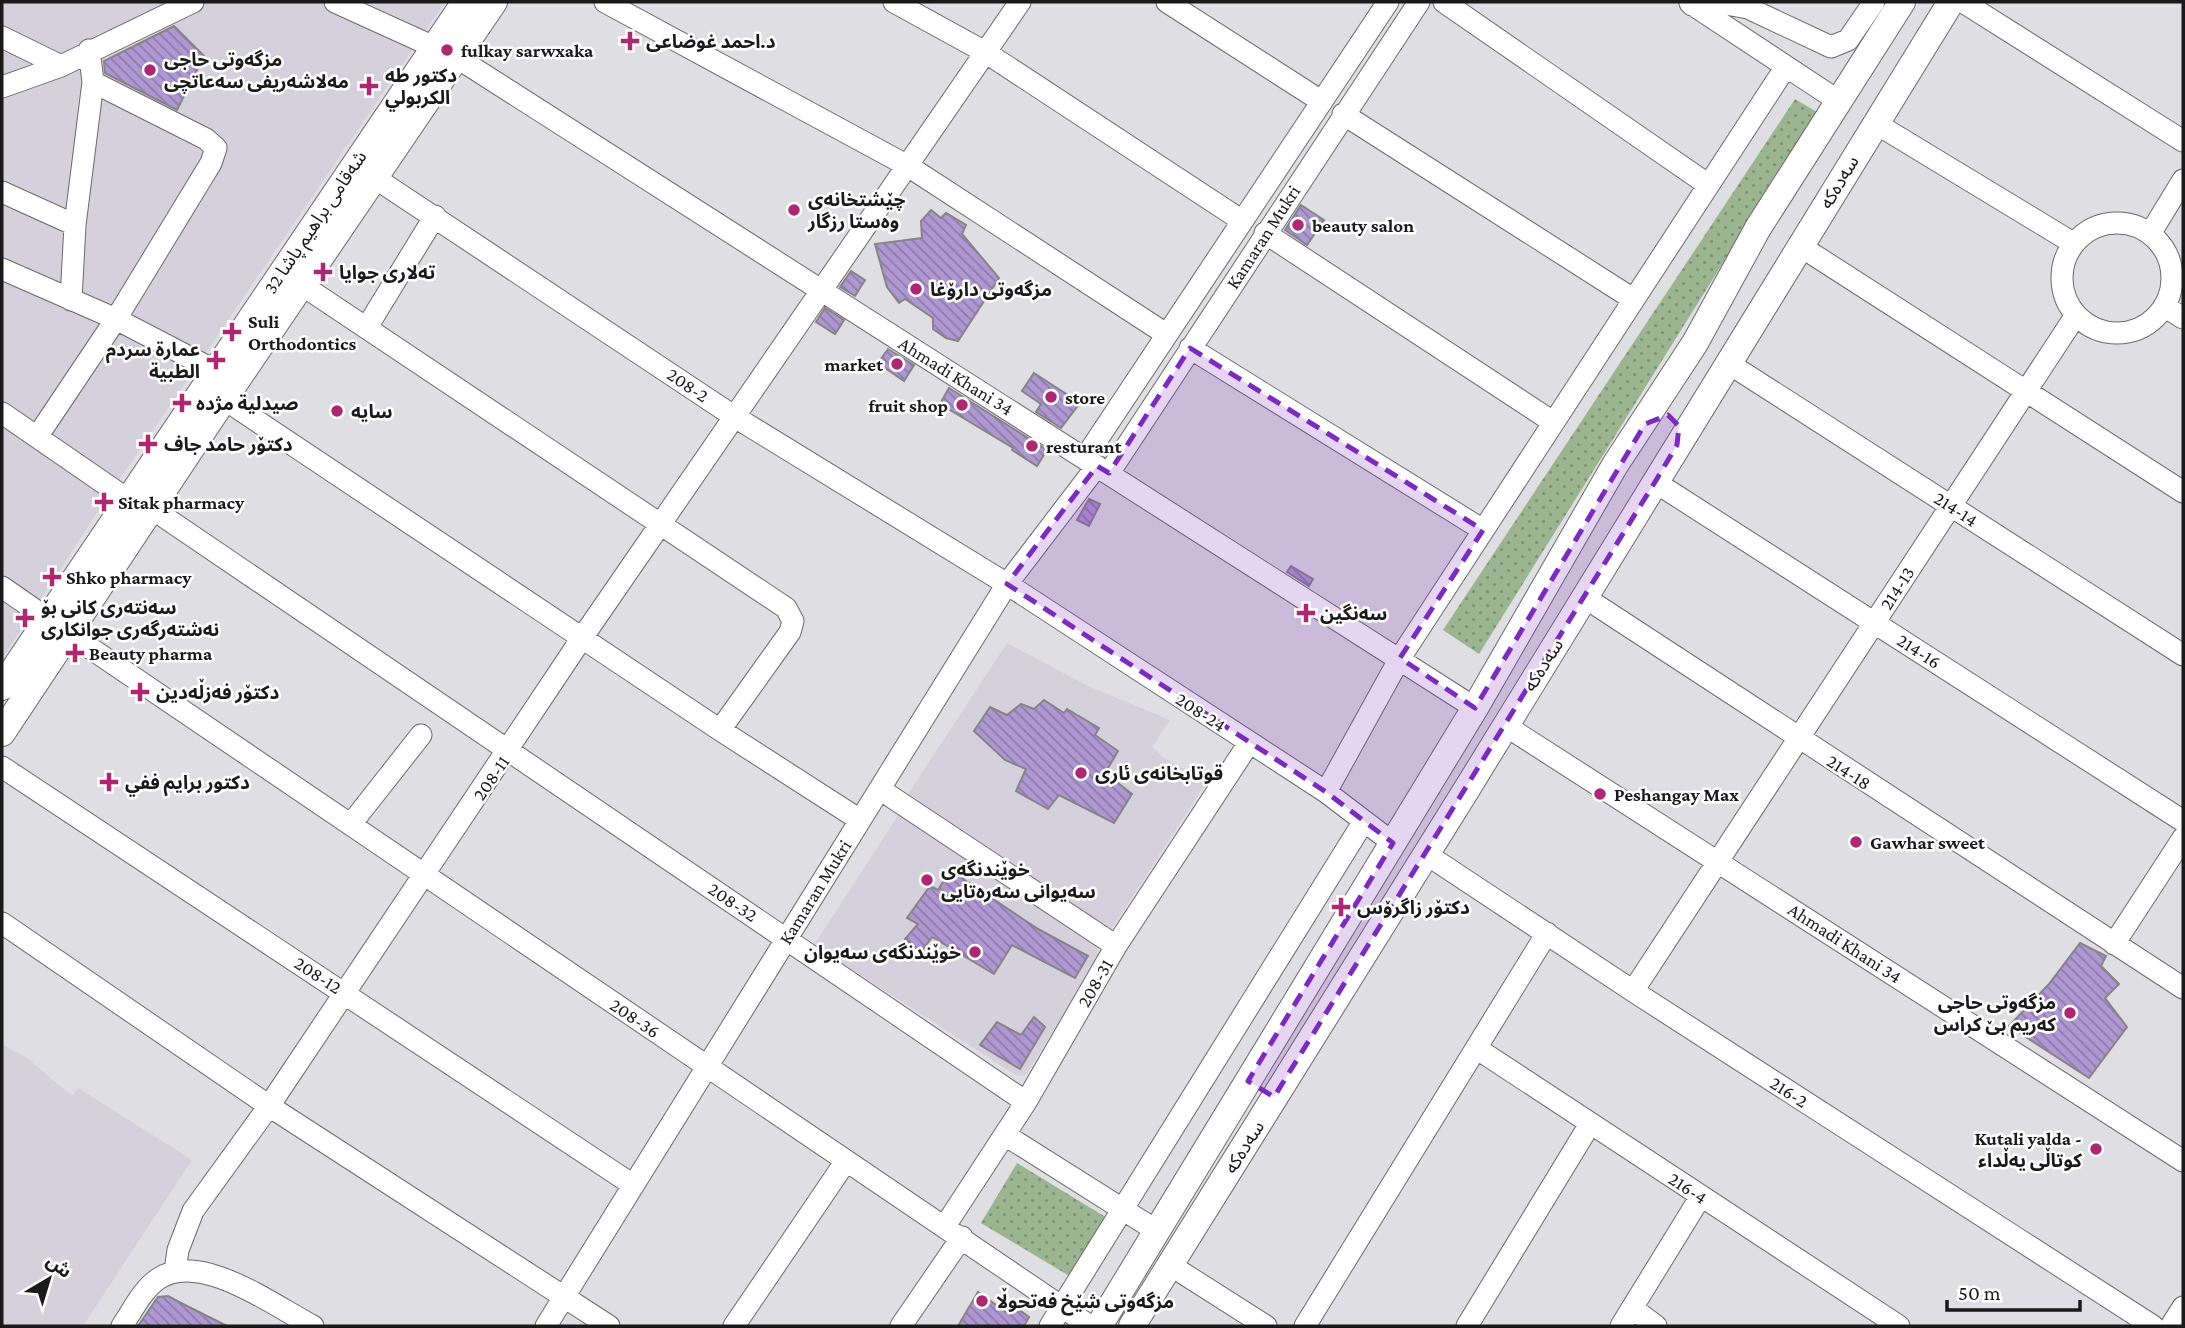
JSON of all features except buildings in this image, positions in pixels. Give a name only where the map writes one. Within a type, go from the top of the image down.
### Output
[{"type":"main road","name":"شەقامی براهیم پاشا 32","points":[[139,504],[224,399],[375,178],[445,52],[465,2]]},
{"type":"main road","name":"شەقامی براهیم پاشا 32","points":[[2,733],[58,626],[139,504],[214,370],[445,52],[494,2]]},
{"type":"main road","name":"سەدەکە","points":[[1099,1326],[1475,708],[1615,465],[1686,357],[1758,228],[1837,100],[1902,2]]},
{"type":"main road","name":"سەدەکە","points":[[1132,1326],[1506,726],[1951,2]]},
{"type":"main road","points":[[1686,357],[1685,377],[1688,383],[1702,388],[1723,371]]},
{"type":"main road","points":[[1644,424],[1662,416],[1673,417],[1679,426],[1677,445]]},
{"type":"main road","name":"شەقامی براهیم پاشا 32","points":[[2,687],[58,626]]},
{"type":"main road","points":[[1248,1081],[1259,1093],[1274,1097]]},
{"type":"main road","points":[[1222,1123],[1237,1127],[1250,1137]]},
{"type":"street","points":[[2,87],[61,65],[192,2]]},
{"type":"street","name":"Ahmadi Khani 34","points":[[335,2],[445,52],[1475,708]]},
{"type":"street","points":[[605,2],[908,166],[1166,334]]},
{"type":"street","points":[[894,2],[985,52],[1241,220]]},
{"type":"street","name":"208-11","points":[[175,1271],[178,1250],[193,1211],[268,1106],[510,750],[582,638],[1020,2]]},
{"type":"street","points":[[1167,2],[1321,101]]},
{"type":"street","name":"Kamaran Mukri","points":[[1097,466],[1166,334],[1388,2]]},
{"type":"street","name":"Kamaran Mukri","points":[[546,1326],[1007,584],[1190,348],[1419,2]]},
{"type":"street","points":[[1444,2],[1707,184]]},
{"type":"street","points":[[1690,3],[1720,3],[1748,8],[1830,47],[1848,40],[1874,2]]},
{"type":"street","points":[[1964,2],[2183,141]]},
{"type":"street","points":[[1690,3],[1837,100]]},
{"type":"street","points":[[2,37],[61,65]]},
{"type":"street","points":[[71,300],[75,225],[93,82],[89,50]]},
{"type":"street","points":[[1326,792],[1400,658],[1785,68]]},
{"type":"street","points":[[37,437],[116,318],[212,163],[216,148],[206,139],[93,82]]},
{"type":"street","points":[[1343,114],[1633,299]]},
{"type":"street","points":[[1875,123],[2073,243]]},
{"type":"street","points":[[1289,149],[1312,162]]},
{"type":"street","name":"208-2","points":[[375,178],[735,417],[1007,584]]},
{"type":"street","points":[[2150,234],[2183,180]]},
{"type":"street","points":[[2,192],[75,225]]},
{"type":"street","points":[[367,327],[435,216]]},
{"type":"street","points":[[2110,223],[2135,226],[2150,234],[2162,246],[2172,275],[2164,306],[2146,324],[2122,332],[2105,332],[2076,315],[2062,288],[2062,272],[2073,243],[2086,232],[2110,223]]},
{"type":"street","points":[[1265,233],[1553,422]]},
{"type":"street","points":[[1800,246],[2183,492]]},
{"type":"street","points":[[2,269],[116,318],[214,370]]},
{"type":"street","points":[[302,285],[786,608],[793,621],[785,640],[720,730]]},
{"type":"street","points":[[2164,306],[2183,318]]},
{"type":"street","name":"214-13","points":[[1633,992],[2076,315]]},
{"type":"street","points":[[1190,348],[1483,530]]},
{"type":"street","name":"214-14","points":[[1723,371],[1951,506],[2183,655]]},
{"type":"street","points":[[224,399],[720,730],[860,820]]},
{"type":"street","name":"208-32","points":[[2,412],[510,750],[1026,1102]]},
{"type":"street","name":"214-16","points":[[1655,482],[2183,821]]},
{"type":"street","name":"208-24","points":[[1007,584],[1326,792],[1393,843]]},
{"type":"street","name":"208-36","points":[[2,587],[351,824],[423,877],[707,1065],[1090,1326]]},
{"type":"street","name":"214-18","points":[[1584,597],[1799,740],[2183,988]]},
{"type":"street","name":"Ahmadi Khani 34","points":[[1506,726],[2183,1161]]},
{"type":"street","points":[[351,824],[421,735]]},
{"type":"street","name":"208-31","points":[[901,1326],[1005,1135],[1116,946],[1250,743]]},
{"type":"street","name":"208-12","points":[[2,767],[633,1185]]},
{"type":"street","points":[[881,789],[1116,946]]},
{"type":"street","points":[[1050,1326],[1364,821]]},
{"type":"street","points":[[2114,944],[2183,838]]},
{"type":"street","name":"216-2","points":[[1426,854],[1633,992],[2153,1326]]},
{"type":"street","points":[[2,923],[268,1106],[609,1326]]},
{"type":"street","points":[[1305,1326],[1547,933]]},
{"type":"street","name":"216-4","points":[[1476,1048],[1899,1326]]},
{"type":"street","points":[[1467,1326],[1590,1124]]},
{"type":"street","points":[[1005,1135],[1157,1231]]},
{"type":"street","points":[[734,1326],[846,1161]]},
{"type":"street","points":[[1657,1326],[1627,1317],[1701,1196]]},
{"type":"street","points":[[1170,1265],[1266,1326]]},
{"type":"street","points":[[122,1326],[148,1288],[175,1271],[207,1271],[313,1326]]},
{"type":"street","points":[[2171,1326],[2183,1307]]},
{"type":"highlighted area","points":[[1190,348],[1483,530],[1400,658],[1475,708],[1645,424],[1668,415],[1679,426],[1677,445],[1655,482],[1274,1097],[1248,1081],[1393,843],[1326,792],[1007,584],[1097,466],[1109,473]]},
{"type":"shaded area","points":[[2,2],[445,2],[104,502],[2,659]]},
{"type":"shaded area","points":[[1007,643],[1088,686],[1170,720],[1152,747],[1164,758],[1207,781],[1109,933],[908,794]]},
{"type":"shaded area","name":"خوێندنگەی سەیوانی سەرەتایی","points":[[899,814],[1097,947],[1098,957],[1026,1075],[1017,1076],[814,945]]},
{"type":"shaded area","points":[[2,1044],[28,1059],[66,1091],[73,1095],[78,1088],[192,1160],[83,1326],[2,1326]]},
{"type":"green space","points":[[1795,99],[1817,112],[1479,654],[1443,630]]},
{"type":"green space","points":[[1017,1163],[1112,1221],[1076,1280],[981,1223]]},
{"type":"place","name":"د.احمد غوضاعی","points":[[630,41]]},
{"type":"place","name":"fulkay sarwxaka","points":[[447,50]]},
{"type":"place","name":"مزگەوتی حاجی مەلاشەریفی سەعاتچی","points":[[150,70]]},
{"type":"place","name":"دكتور طه الكربولي","points":[[369,86]]},
{"type":"place","name":"چێشتخانەی وەستا رزگار","points":[[794,210]]},
{"type":"place","name":"beauty salon","points":[[1298,225]]},
{"type":"place","name":"تەلاری جوایا","points":[[323,272]]},
{"type":"place","name":"مزگەوتی دارۆغا","points":[[916,289]]},
{"type":"place","name":"Suli Orthodontics","points":[[232,332]]},
{"type":"place","name":"عمارة سردم الطبية","points":[[216,360]]},
{"type":"place","name":"market","points":[[897,364]]},
{"type":"place","name":"store","points":[[1051,397]]},
{"type":"place","name":"صيدلية مژده","points":[[182,403]]},
{"type":"place","name":"fruit shop","points":[[962,405]]},
{"type":"place","name":"سایە","points":[[337,411]]},
{"type":"place","name":"دکتۆر حامد جاف","points":[[148,444]]},
{"type":"place","name":"resturant","points":[[1032,446]]},
{"type":"place","name":"Sitak pharmacy","points":[[104,502]]},
{"type":"place","name":"Shko pharmacy","points":[[52,577]]},
{"type":"place","name":"سەنگین","points":[[1306,613]]},
{"type":"place","name":"سەنتەری کانی بۆ نەشتەرگەری جوانکاری","points":[[25,618]]},
{"type":"place","name":"Beauty pharma","points":[[75,653]]},
{"type":"place","name":"دکتۆر فەزڵەدین","points":[[140,692]]},
{"type":"place","name":"قوتابخانەی ئاری","points":[[1081,773]]},
{"type":"place","name":"دكتور برايم ففي","points":[[109,782]]},
{"type":"place","name":"Peshangay Max","points":[[1600,794]]},
{"type":"place","name":"Gawhar sweet","points":[[1856,842]]},
{"type":"place","name":"خوێندنگەی سەیوانی سەرەتایی","points":[[927,880]]},
{"type":"place","name":"دکتۆر زاگرۆس","points":[[1341,907]]},
{"type":"place","name":"خوێندنگەی سەیوان","points":[[975,952]]},
{"type":"place","name":"مزگەوتی حاجی کەریم بێ کراس","points":[[2070,1013]]},
{"type":"place","name":"Kutali yalda - کوتاڵی یەڵداء","points":[[2096,1149]]},
{"type":"place","name":"مزگەوتی شێخ فەتحوڵا","points":[[982,1301]]}]
